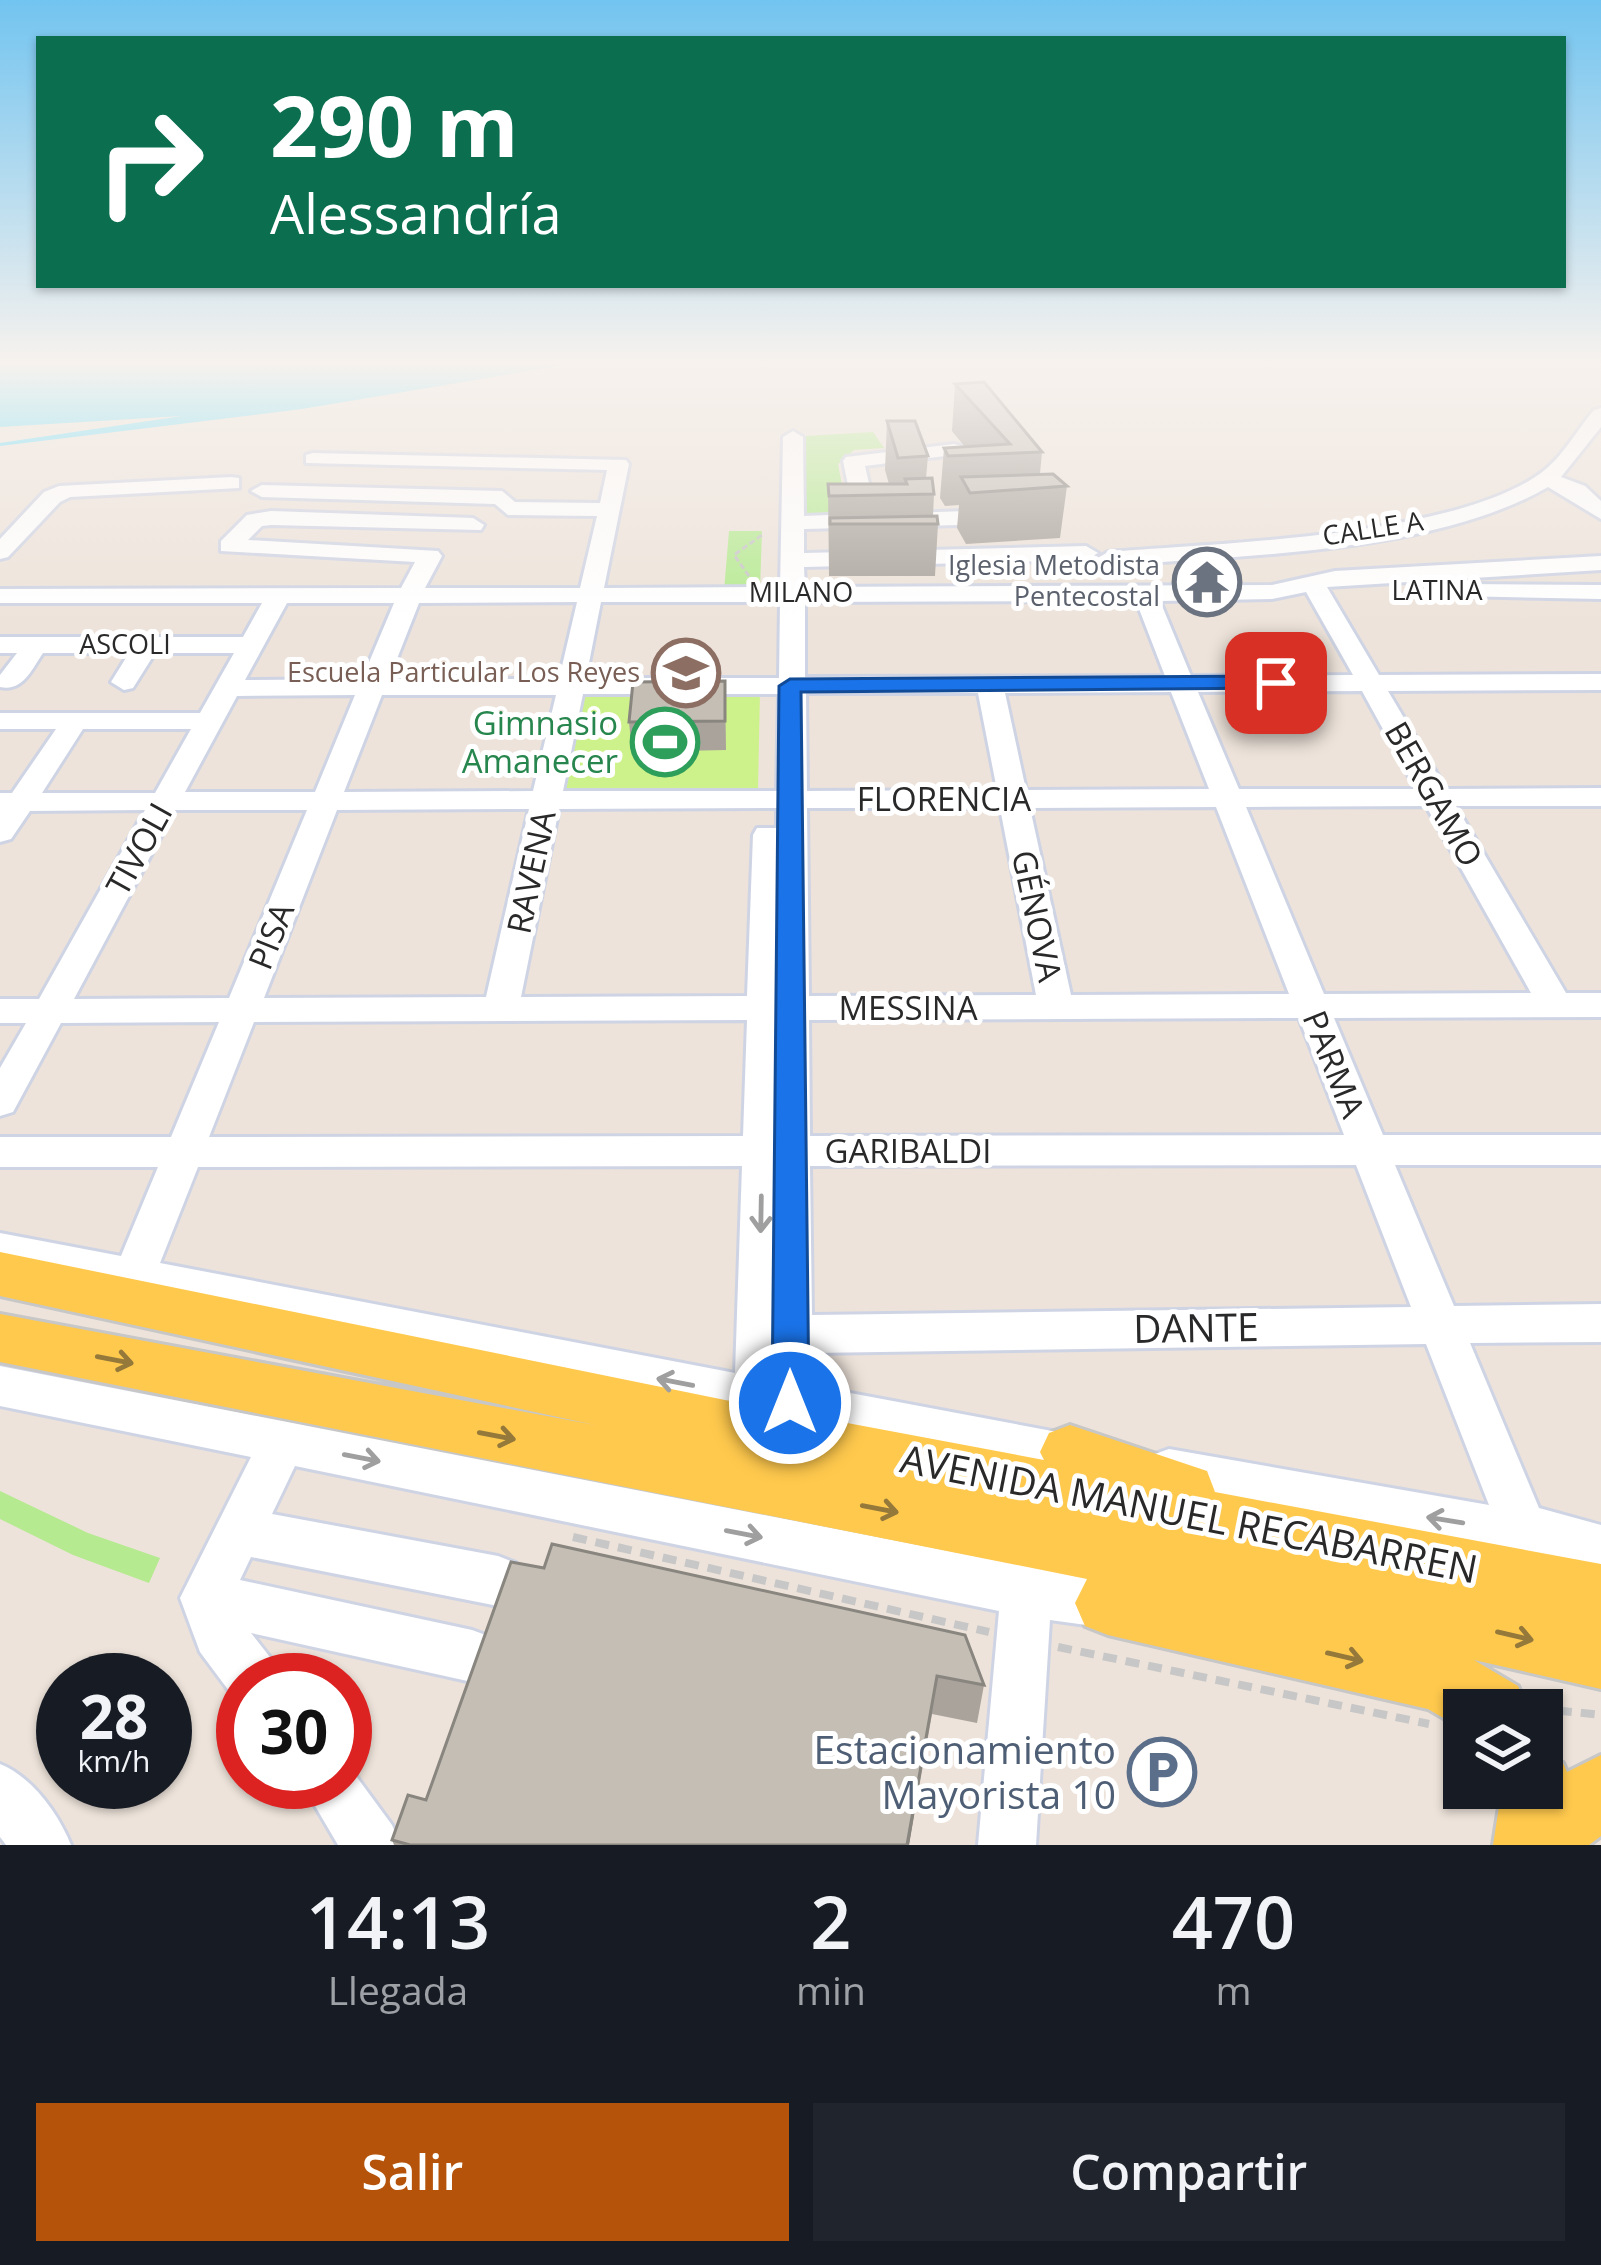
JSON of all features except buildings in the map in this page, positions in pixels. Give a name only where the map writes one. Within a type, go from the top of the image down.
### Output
[{"type":"main road","name":"AVENIDA MANUEL RECABARREN","points":[[0,1274],[725,1426],[1601,1595]]},
{"type":"main road","name":"AVENIDA MANUEL RECABARREN","points":[[0,1338],[1360,1601],[1601,1656]]},
{"type":"main road","points":[[1070,1452],[1328,1540]]},
{"type":"main road","points":[[1108,1603],[1360,1601]]},
{"type":"main road","points":[[1108,1603],[1432,1676],[1461,1689]]},
{"type":"main road","points":[[1531,1845],[1601,1791]]},
{"type":"main road","points":[[1531,1845],[1535,1809]]},
{"type":"street","points":[[774,1400],[780,686],[773,585],[776,530],[790,451]]},
{"type":"street","points":[[867,522],[853,461],[944,451]]},
{"type":"street","name":"CALLE A","points":[[773,585],[1275,544],[1432,520],[1475,511],[1546,479],[1570,451]]},
{"type":"street","name":"RAVENA","points":[[313,459],[619,464],[501,1010]]},
{"type":"street","points":[[1546,479],[1577,491],[1601,512]]},
{"type":"street","points":[[0,552],[35,514],[67,491],[231,483]]},
{"type":"street","points":[[262,491],[502,498],[508,508],[610,510]]},
{"type":"street","points":[[0,518],[35,514]]},
{"type":"street","points":[[776,530],[1030,514]]},
{"type":"street","name":"PISA","points":[[134,1275],[409,596],[430,556],[229,546],[255,520],[271,518],[473,525]]},
{"type":"street","points":[[773,585],[776,530]]},
{"type":"street","points":[[1316,587],[1601,563]]},
{"type":"street","name":"MILANO","points":[[0,596],[593,594],[773,585],[1145,595],[1272,592]]},
{"type":"street","name":"LATINA","points":[[1272,592],[1316,587],[1599,594]]},
{"type":"street","name":"BERGAMO","points":[[1316,587],[1556,1005]]},
{"type":"street","name":"PARMA","points":[[1145,595],[1524,1532]]},
{"type":"street","name":"TIVOLI","points":[[0,1102],[278,596]]},
{"type":"street","name":"ASCOLI","points":[[0,645],[251,645]]},
{"type":"street","points":[[9,681],[36,645]]},
{"type":"street","points":[[124,682],[147,645]]},
{"type":"street","points":[[228,688],[1601,682]]},
{"type":"street","name":"GÉNOVA","points":[[990,685],[1056,1007]]},
{"type":"street","points":[[0,721],[210,721]]},
{"type":"street","points":[[0,832],[10,802],[75,721]]},
{"type":"street","name":"FLORENCIA","points":[[10,802],[1601,797]]},
{"type":"street","name":"MESSINA","points":[[0,1011],[1601,1005]]},
{"type":"street","name":"GARIBALDI","points":[[0,1152],[1601,1150]]},
{"type":"street","points":[[774,1400],[790,1334],[776,1151]]},
{"type":"street","name":"AVENIDA MANUEL RECABARREN","points":[[0,1250],[774,1400],[1601,1549]]},
{"type":"street","name":"DANTE","points":[[790,1334],[1601,1323]]},
{"type":"street","points":[[0,1386],[1026,1591],[1108,1603]]},
{"type":"street","points":[[233,1653],[218,1634],[206,1598],[284,1440]]},
{"type":"street","points":[[239,1531],[498,1580]]},
{"type":"street","points":[[1524,1532],[1601,1532]]},
{"type":"street","points":[[1007,1845],[1026,1591]]},
{"type":"street","points":[[206,1598],[472,1656]]},
{"type":"street","points":[[347,1809],[372,1845]]},
{"type":"path","points":[[773,585],[742,585],[752,579],[734,555],[776,530]]},
{"type":"path","points":[[1563,1712],[1601,1715]]},
{"type":"green space","points":[[805,451],[853,451],[838,464],[848,517],[806,514]]},
{"type":"green space","points":[[729,531],[762,531],[760,589],[724,591]]},
{"type":"green space","name":"Gimnasio Amanecer","points":[[760,692],[758,791],[560,792],[581,693]]},
{"type":"green space","points":[[0,1491],[88,1533],[160,1558],[149,1583],[73,1555],[0,1519]]},
{"type":"place","name":"Iglesia Metodista Pentecostal","points":[[1207,582]]},
{"type":"place","name":"Escuela Particular Los Reyes","points":[[686,673]]},
{"type":"place","name":"Gimnasio Amanecer","points":[[665,742]]},
{"type":"place","name":"Estacionamiento Mayorista 10","points":[[1162,1772]]},
{"type":"route","points":[[790,1403],[790,686],[1276,683]]}]
